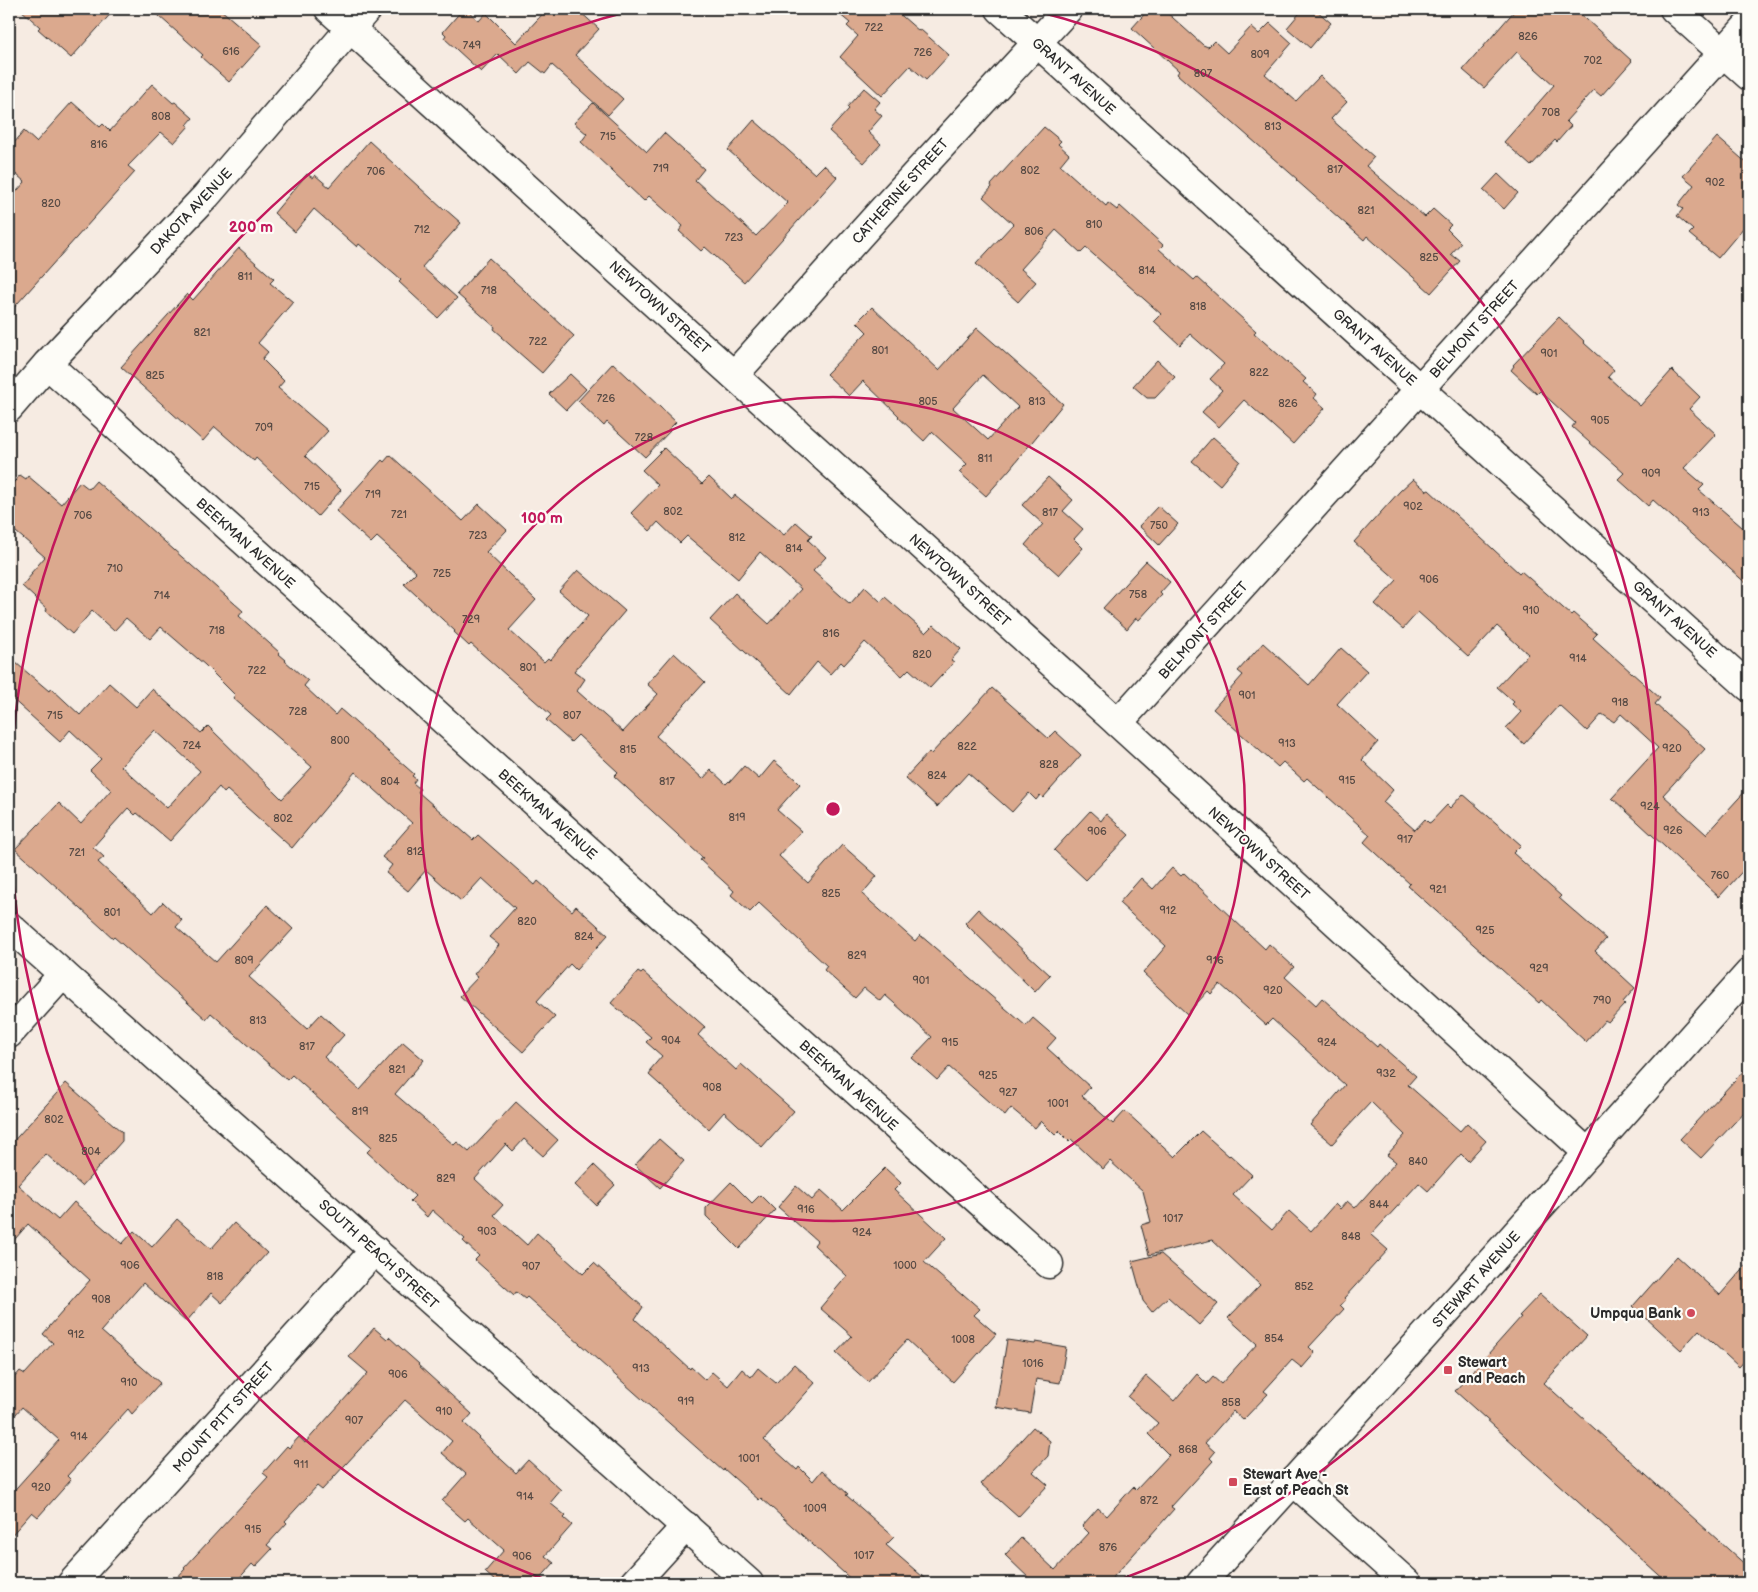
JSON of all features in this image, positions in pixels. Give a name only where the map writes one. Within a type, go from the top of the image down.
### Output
[{"type":"street","name":"NEWTOWN STREET","points":[[329,9],[358,18],[734,375],[1588,1153]]},
{"type":"street","name":"GRANT AVENUE","points":[[1000,9],[1421,388],[1749,687]]},
{"type":"street","name":"CATHERINE STREET","points":[[734,375],[886,206],[1068,9]]},
{"type":"street","points":[[1674,9],[1749,76]]},
{"type":"street","name":"DAKOTA AVENUE","points":[[9,408],[47,364],[206,196],[358,18]]},
{"type":"street","name":"BELMONT STREET","points":[[1118,723],[1749,24]]},
{"type":"street","name":"BEEKMAN AVENUE","points":[[47,364],[1049,1264]]},
{"type":"street","name":"SOUTH PEACH STREET","points":[[9,926],[750,1583]]},
{"type":"street","name":"STEWART AVENUE","points":[[1200,1583],[1749,973]]},
{"type":"street","points":[[9,1034],[63,974]]},
{"type":"street","name":"MOUNT PITT STREET","points":[[72,1583],[375,1250]]},
{"type":"street","points":[[1293,1481],[1407,1583]]},
{"type":"street","points":[[634,1583],[686,1526]]},
{"type":"building","points":[[20,9],[115,9],[71,58],[38,29],[40,27]]},
{"type":"building","points":[[151,9],[220,9],[262,45],[229,82],[201,57],[203,55]]},
{"type":"building","points":[[463,9],[466,9],[479,21],[486,13],[516,43],[547,9],[577,9],[599,29],[575,55],[623,99],[608,115],[552,65],[545,74],[530,62],[519,74],[498,54],[481,72],[444,38],[446,35],[443,32]]},
{"type":"building","points":[[833,9],[894,9],[949,55],[926,80],[910,66],[882,96],[840,57],[858,36],[847,26],[850,23]]},
{"type":"building","points":[[1149,9],[1163,9],[1203,45],[1208,47],[1214,41],[1227,53],[1251,27],[1259,34],[1270,23],[1292,43],[1265,74],[1296,101],[1320,76],[1347,102],[1331,119],[1374,157],[1366,166],[1425,217],[1433,209],[1451,225],[1447,229],[1461,243],[1451,254],[1460,261],[1431,293],[1367,236],[1364,240],[1177,74],[1179,71],[1132,28]]},
{"type":"building","points":[[1303,9],[1315,9],[1331,23],[1310,48],[1287,28]]},
{"type":"building","points":[[1516,9],[1575,9],[1632,61],[1601,96],[1594,90],[1566,121],[1571,126],[1531,166],[1504,142],[1554,85],[1517,52],[1484,88],[1463,70]]},
{"type":"building","points":[[152,84],[193,118],[187,125],[189,126],[174,143],[161,132],[128,166],[135,172],[9,313],[9,200],[25,182],[9,168],[9,149],[24,131],[36,142],[72,102],[100,127],[103,124],[110,131]]},
{"type":"building","points":[[864,88],[880,102],[874,109],[882,116],[868,132],[881,144],[864,163],[829,131],[849,109],[847,107]]},
{"type":"building","points":[[593,103],[647,152],[664,133],[704,169],[695,180],[756,236],[788,203],[728,150],[754,120],[815,174],[824,165],[837,177],[744,282],[705,247],[701,251],[679,231],[683,226],[649,196],[644,201],[581,142],[587,134],[574,123]]},
{"type":"building","points":[[1044,127],[1061,141],[1058,144],[1069,154],[1060,165],[1106,206],[1108,203],[1117,210],[1120,206],[1163,245],[1159,249],[1194,280],[1197,277],[1256,331],[1254,333],[1306,379],[1303,382],[1317,394],[1314,398],[1325,408],[1293,444],[1244,400],[1219,427],[1202,412],[1222,390],[1210,379],[1224,364],[1190,334],[1180,345],[1154,321],[1161,314],[1086,248],[1081,253],[1056,230],[1021,269],[1036,282],[1018,302],[976,264],[1013,224],[983,197],[992,187],[991,185]]},
{"type":"building","points":[[1717,137],[1749,165],[1749,221],[1718,258],[1689,234],[1693,230],[1677,216],[1683,209],[1678,205],[1694,185],[1683,176]]},
{"type":"building","points":[[369,141],[444,210],[461,223],[422,267],[457,298],[438,318],[399,282],[401,280],[359,244],[357,247],[314,209],[295,232],[274,213],[307,174],[313,178],[315,175],[329,187]]},
{"type":"building","points":[[1498,174],[1518,193],[1504,209],[1483,190]]},
{"type":"building","points":[[239,248],[274,279],[270,283],[293,302],[258,343],[268,352],[262,359],[284,381],[278,388],[328,431],[305,456],[341,490],[318,516],[256,458],[254,461],[215,427],[203,441],[121,367],[187,294],[193,300]]},
{"type":"building","points":[[489,258],[574,336],[542,373],[501,337],[494,329],[495,327],[457,294]]},
{"type":"building","points":[[872,307],[939,370],[977,328],[1063,404],[986,496],[959,472],[967,464],[932,432],[924,441],[863,381],[849,396],[826,374],[867,332],[857,322]],"holes":[[[983,375],[1018,407],[988,440],[953,408]]]},
{"type":"building","points":[[1559,317],[1614,370],[1608,377],[1640,406],[1672,370],[1700,397],[1689,409],[1716,434],[1684,468],[1704,485],[1699,490],[1749,533],[1749,586],[1653,500],[1648,506],[1618,479],[1624,473],[1572,427],[1575,423],[1540,391],[1537,394],[1511,370],[1513,365]]},
{"type":"building","points":[[1157,360],[1175,377],[1155,398],[1147,398],[1133,386]]},
{"type":"building","points":[[613,363],[676,422],[645,457],[607,422],[604,426],[578,401]]},
{"type":"building","points":[[570,374],[586,389],[566,410],[549,394]]},
{"type":"building","points":[[1213,437],[1240,461],[1220,485],[1192,461]]},
{"type":"building","points":[[664,448],[702,484],[709,477],[732,499],[735,495],[784,535],[796,522],[812,536],[808,540],[826,557],[813,571],[850,604],[865,587],[881,602],[885,597],[926,633],[934,625],[961,649],[951,660],[954,662],[930,688],[909,669],[902,676],[865,642],[844,665],[841,662],[830,674],[817,662],[791,694],[710,620],[735,593],[769,624],[801,589],[760,552],[738,579],[687,536],[680,543],[658,522],[650,531],[631,513],[658,485],[642,470]]},
{"type":"building","points":[[390,455],[463,521],[479,504],[507,530],[486,552],[536,600],[509,630],[544,662],[548,658],[550,660],[588,616],[559,591],[578,570],[625,611],[574,671],[585,679],[577,691],[623,732],[658,694],[647,684],[674,653],[705,682],[656,736],[703,779],[711,770],[726,784],[744,766],[759,779],[774,761],[795,779],[800,784],[777,810],[801,831],[779,856],[808,883],[842,845],[877,876],[862,894],[915,941],[920,935],[1026,1026],[1033,1018],[1056,1038],[1047,1048],[1090,1087],[1082,1096],[1113,1124],[1125,1111],[1175,1157],[1201,1131],[1230,1155],[1252,1175],[1233,1195],[1272,1230],[1289,1211],[1311,1231],[1335,1204],[1340,1209],[1347,1201],[1355,1208],[1396,1162],[1387,1155],[1405,1135],[1371,1102],[1332,1144],[1310,1125],[1345,1085],[1272,1019],[1266,1025],[1220,984],[1211,994],[1208,991],[1187,1014],[1143,973],[1166,946],[1119,903],[1141,878],[1153,889],[1172,868],[1181,876],[1184,873],[1265,949],[1269,944],[1294,967],[1285,977],[1316,1005],[1322,998],[1377,1047],[1379,1044],[1416,1076],[1408,1085],[1460,1131],[1467,1123],[1486,1141],[1468,1161],[1461,1154],[1428,1191],[1419,1183],[1371,1235],[1388,1250],[1344,1298],[1346,1300],[1340,1305],[1344,1309],[1309,1347],[1315,1353],[1302,1368],[1292,1360],[1264,1391],[1268,1394],[1243,1420],[1233,1411],[1205,1443],[1215,1452],[1210,1458],[1213,1461],[1171,1507],[1174,1509],[1108,1583],[1034,1583],[1005,1555],[1021,1538],[1055,1570],[1089,1533],[1082,1526],[1098,1508],[1107,1516],[1133,1487],[1136,1490],[1169,1455],[1148,1434],[1158,1423],[1128,1397],[1146,1376],[1174,1401],[1197,1374],[1207,1384],[1213,1377],[1221,1384],[1257,1344],[1228,1318],[1260,1285],[1212,1240],[1149,1255],[1141,1225],[1151,1222],[1143,1191],[1110,1161],[1103,1169],[1071,1139],[1069,1141],[1059,1131],[1055,1135],[1041,1121],[1035,1128],[1011,1108],[1005,1116],[949,1067],[937,1080],[912,1058],[932,1037],[885,995],[880,1001],[864,988],[855,998],[824,970],[827,966],[759,903],[750,912],[731,895],[734,891],[700,860],[703,858],[614,776],[618,772],[578,735],[571,742],[546,720],[551,715],[471,644],[469,646],[404,584],[416,572],[377,537],[371,543],[336,511],[382,460],[384,462]]},
{"type":"building","points":[[20,475],[26,479],[28,476],[61,504],[80,482],[89,489],[96,481],[243,611],[239,616],[308,681],[304,686],[335,715],[340,709],[414,774],[412,776],[416,779],[413,783],[420,789],[418,792],[473,840],[478,835],[535,885],[538,881],[572,911],[576,906],[608,935],[576,970],[570,964],[537,1001],[555,1017],[523,1052],[460,996],[478,977],[474,974],[499,945],[489,937],[515,908],[482,878],[461,901],[426,870],[408,891],[386,873],[392,865],[382,857],[412,823],[355,772],[292,848],[227,790],[224,793],[219,787],[170,841],[137,813],[135,815],[128,808],[93,847],[104,857],[98,862],[153,913],[163,902],[182,920],[176,927],[216,962],[267,905],[293,929],[249,977],[307,1029],[321,1014],[344,1035],[324,1057],[360,1090],[403,1042],[424,1060],[395,1094],[454,1145],[457,1142],[469,1152],[516,1102],[558,1140],[543,1156],[524,1139],[513,1151],[506,1144],[475,1179],[503,1205],[494,1215],[527,1245],[537,1233],[583,1274],[594,1263],[643,1307],[635,1319],[690,1369],[691,1367],[705,1380],[712,1372],[728,1386],[742,1369],[751,1377],[758,1368],[776,1383],[794,1364],[815,1383],[764,1440],[797,1470],[799,1467],[813,1481],[822,1470],[848,1494],[846,1495],[894,1537],[886,1545],[930,1583],[855,1583],[761,1498],[759,1500],[724,1469],[723,1471],[527,1297],[525,1299],[516,1292],[514,1295],[475,1260],[479,1256],[463,1241],[465,1239],[432,1210],[427,1217],[410,1201],[415,1196],[367,1152],[372,1147],[292,1075],[287,1080],[211,1013],[206,1019],[15,849],[59,803],[81,824],[111,790],[90,770],[101,759],[70,730],[60,742],[9,696],[9,657],[49,691],[51,688],[80,715],[109,683],[136,707],[152,689],[201,733],[208,726],[282,799],[312,767],[233,698],[235,695],[205,665],[161,627],[150,639],[126,618],[114,631],[92,611],[72,634],[46,611],[47,609],[22,586],[45,557],[9,526],[9,488]],"holes":[[[155,730],[200,771],[167,808],[121,766]]]},
{"type":"building","points":[[1048,477],[1073,500],[1063,511],[1083,529],[1074,539],[1083,548],[1059,575],[1025,545],[1043,524],[1022,505]]},
{"type":"building","points":[[1413,479],[1427,491],[1429,490],[1519,573],[1521,571],[1571,615],[1573,613],[1597,634],[1593,638],[1660,698],[1655,704],[1705,749],[1663,795],[1706,834],[1749,787],[1749,864],[1719,897],[1612,798],[1658,748],[1621,714],[1614,722],[1602,714],[1587,731],[1559,705],[1524,744],[1506,728],[1521,712],[1512,704],[1514,702],[1497,687],[1528,654],[1497,626],[1468,657],[1418,612],[1403,629],[1375,604],[1397,580],[1354,542]]},
{"type":"building","points":[[1158,506],[1178,524],[1159,545],[1139,526]]},
{"type":"building","points":[[1146,561],[1170,582],[1160,593],[1162,595],[1139,620],[1136,618],[1127,629],[1103,608]]},
{"type":"building","points":[[1263,643],[1309,685],[1341,648],[1367,671],[1337,704],[1378,742],[1362,760],[1393,790],[1383,802],[1415,830],[1425,819],[1429,823],[1431,822],[1447,805],[1450,808],[1463,794],[1521,845],[1513,853],[1561,896],[1559,898],[1606,939],[1595,951],[1635,988],[1623,1002],[1625,1004],[1608,1022],[1605,1020],[1586,1042],[1541,1000],[1539,1003],[1408,886],[1410,884],[1364,842],[1370,835],[1307,778],[1304,781],[1283,762],[1278,767],[1213,709],[1243,675],[1238,671]]},
{"type":"building","points":[[992,688],[1048,738],[1055,731],[1081,755],[1043,798],[1040,795],[1036,800],[1029,793],[1012,812],[968,773],[937,807],[905,778],[929,752],[931,754]]},
{"type":"building","points":[[1090,811],[1101,821],[1106,814],[1129,835],[1086,880],[1054,850]]},
{"type":"building","points":[[978,909],[1050,975],[1035,992],[965,923]]},
{"type":"building","points":[[638,972],[641,974],[643,972],[705,1027],[698,1035],[736,1070],[741,1064],[794,1111],[762,1147],[724,1112],[709,1129],[649,1075],[652,1071],[650,1070],[662,1056],[646,1042],[651,1037],[611,1003]]},
{"type":"building","points":[[1749,1065],[1749,1107],[1701,1158],[1680,1139]]},
{"type":"building","points":[[66,1083],[122,1132],[122,1141],[82,1186],[46,1154],[18,1185],[58,1220],[74,1202],[122,1244],[134,1231],[152,1247],[177,1219],[211,1249],[234,1223],[267,1253],[222,1303],[211,1293],[186,1322],[143,1283],[101,1331],[160,1383],[132,1414],[128,1409],[67,1476],[71,1480],[38,1517],[32,1512],[9,1538],[9,1496],[59,1440],[22,1407],[9,1422],[9,1384],[20,1371],[25,1374],[53,1343],[43,1334],[90,1280],[28,1224],[9,1246],[9,1146]]},
{"type":"building","points":[[659,1139],[684,1161],[660,1188],[635,1165]]},
{"type":"building","points":[[594,1165],[615,1185],[596,1205],[575,1185]]},
{"type":"building","points":[[885,1168],[901,1183],[894,1190],[946,1238],[924,1262],[980,1309],[974,1315],[996,1334],[953,1382],[907,1340],[868,1382],[836,1353],[852,1336],[820,1308],[847,1276],[814,1245],[817,1241],[778,1207],[796,1186],[812,1200],[821,1190],[843,1210]]},
{"type":"building","points":[[731,1182],[752,1203],[760,1195],[775,1210],[739,1249],[706,1216],[706,1208]]},
{"type":"building","points":[[1161,1254],[1218,1304],[1199,1325],[1168,1297],[1152,1312],[1143,1301],[1132,1261]]},
{"type":"building","name":"Umpqua Bank","points":[[1677,1256],[1720,1295],[1749,1262],[1749,1356],[1739,1367],[1699,1330],[1681,1350],[1633,1306]]},
{"type":"building","points":[[1540,1294],[1587,1336],[1544,1383],[1749,1568],[1749,1583],[1668,1583],[1455,1391]]},
{"type":"building","points":[[374,1328],[387,1339],[389,1337],[472,1414],[464,1423],[516,1473],[528,1460],[561,1490],[550,1503],[566,1516],[564,1518],[572,1525],[545,1556],[554,1563],[536,1583],[497,1583],[485,1572],[504,1550],[468,1518],[465,1521],[442,1501],[466,1474],[442,1453],[452,1441],[405,1400],[322,1490],[317,1486],[285,1521],[287,1523],[267,1545],[272,1549],[255,1567],[252,1564],[235,1583],[172,1583],[268,1477],[263,1473],[287,1446],[289,1448],[299,1437],[305,1443],[368,1373],[349,1357]]},
{"type":"building","points":[[1007,1340],[1066,1347],[1060,1383],[1036,1379],[1030,1413],[996,1407]]},
{"type":"building","points":[[1033,1427],[1050,1441],[1048,1456],[1033,1472],[1048,1485],[1018,1517],[981,1484]]},
{"type":"place","name":"Umpqua Bank","points":[[1691,1313]]},
{"type":"place","name":"Stewart and Peach","points":[[1448,1370]]},
{"type":"place","name":"Stewart Ave - East of Peach St","points":[[1233,1482]]}]
